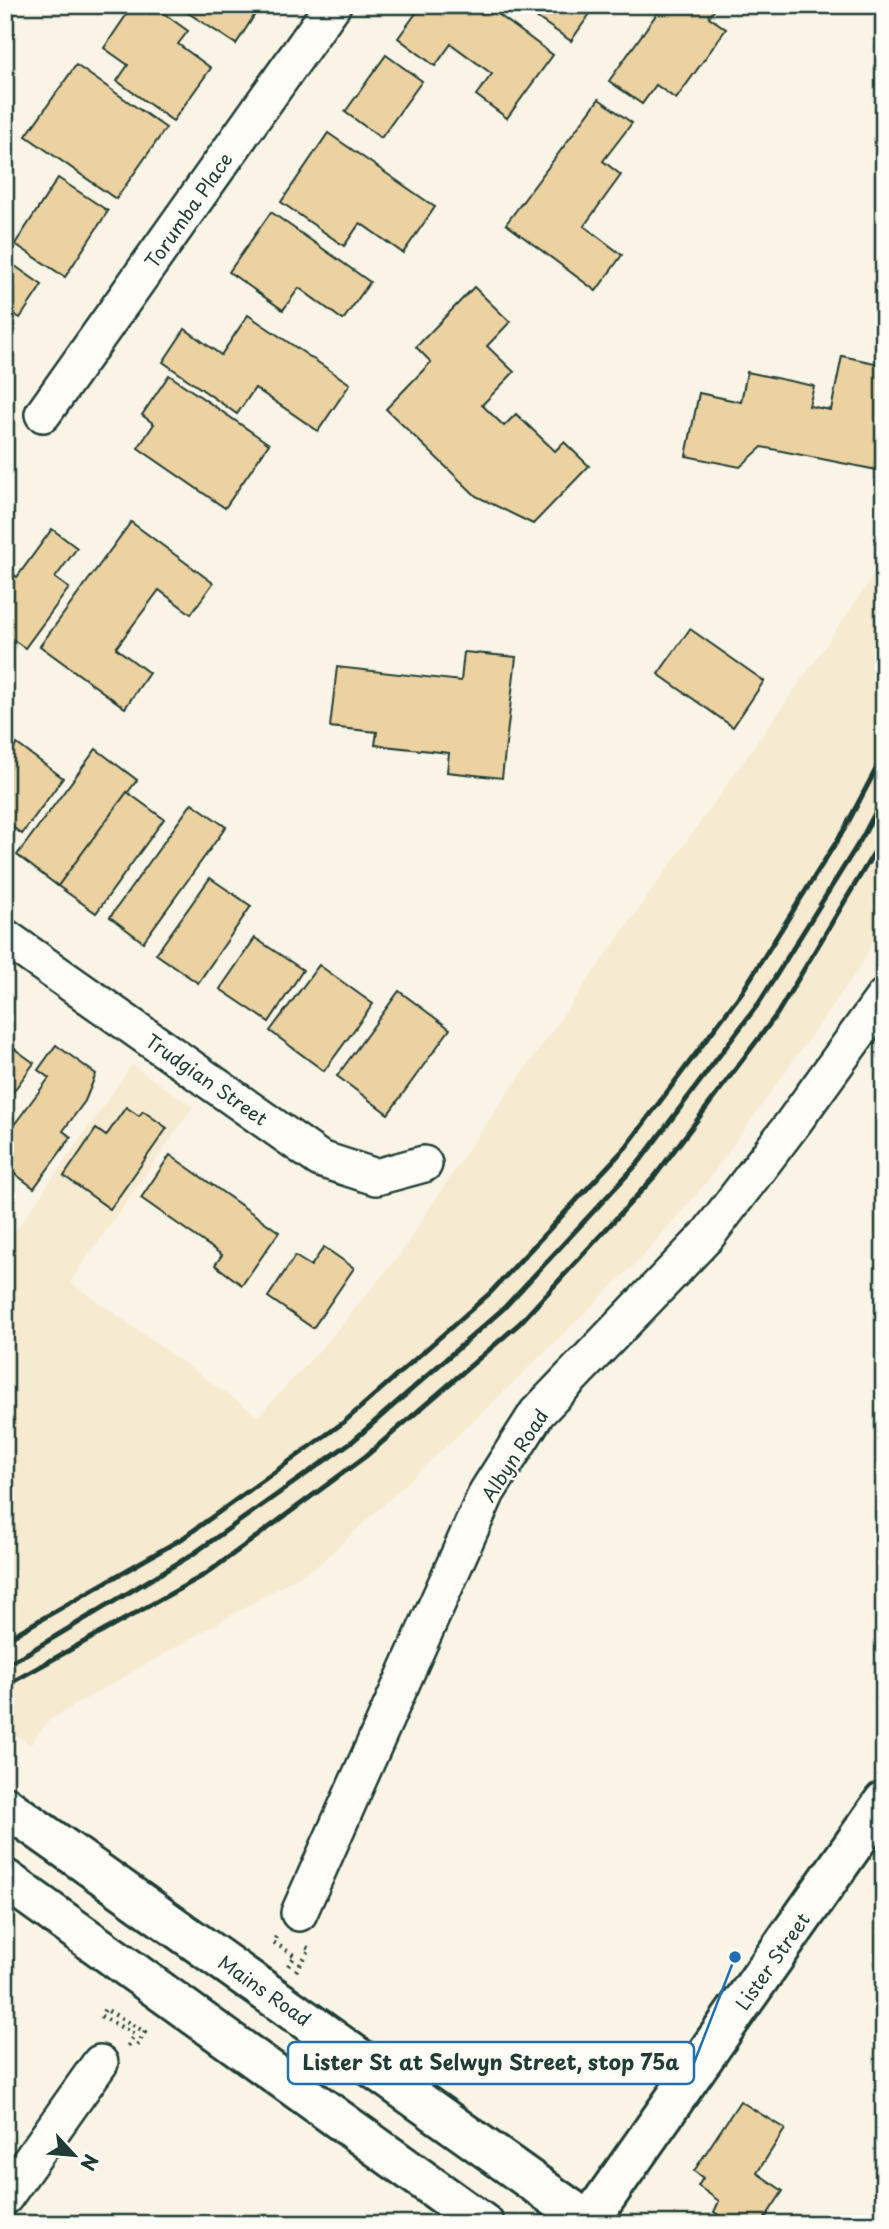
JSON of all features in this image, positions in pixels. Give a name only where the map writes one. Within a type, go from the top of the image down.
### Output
[{"type":"main road","name":"Lister Street","points":[[589,2223],[884,1801]]},
{"type":"main road","name":"Mains Road","points":[[5,1806],[589,2223]]},
{"type":"main road","points":[[5,1879],[480,2222]]},
{"type":"street","name":"Torumba Place","points":[[43,414],[333,5]]},
{"type":"street","name":"Trudgian Street","points":[[5,937],[320,1159],[376,1177],[424,1164]]},
{"type":"street","name":"Albyn Road","points":[[299,1913],[487,1492],[537,1413],[708,1236],[884,997]]},
{"type":"street","points":[[5,2197],[100,2063]]},
{"type":"path","points":[[294,1973],[310,1949]]},
{"type":"path","points":[[100,2063],[117,2060],[134,2034],[101,2016],[105,2009],[145,2032],[137,2046]]},
{"type":"shaded area","points":[[884,560],[884,919],[860,967],[706,1183],[642,1257],[485,1410],[320,1564],[49,1720],[30,1745],[5,1727],[5,1236],[10,1239],[132,1065],[193,1107],[70,1282],[258,1416],[329,1340],[400,1254],[469,1148]]},
{"type":"building","points":[[133,5],[152,5],[188,31],[178,44],[211,68],[173,121],[117,81],[128,65],[104,48]]},
{"type":"building","points":[[176,5],[261,5],[236,44]]},
{"type":"building","points":[[422,5],[486,5],[553,55],[507,118],[476,95],[492,74],[451,44],[435,66],[398,38]]},
{"type":"building","points":[[525,5],[596,5],[571,41],[523,8]]},
{"type":"building","points":[[663,5],[718,5],[709,17],[726,29],[676,99],[656,85],[642,104],[609,81]]},
{"type":"building","points":[[386,55],[422,81],[381,138],[345,112]]},
{"type":"building","points":[[76,65],[166,128],[116,199],[26,136]]},
{"type":"building","points":[[599,99],[632,123],[603,161],[621,175],[584,226],[622,255],[596,291],[506,224]]},
{"type":"building","points":[[328,133],[435,207],[403,253],[360,223],[344,246],[281,202]]},
{"type":"building","points":[[58,178],[108,211],[65,277],[15,244]]},
{"type":"building","points":[[271,212],[370,282],[343,320],[299,288],[283,310],[229,272]]},
{"type":"building","points":[[5,259],[42,285],[20,318],[6,309],[5,311]]},
{"type":"building","points":[[474,287],[510,322],[487,346],[514,372],[482,405],[504,426],[516,414],[555,451],[564,442],[589,466],[533,524],[476,496],[386,409],[431,362],[416,347]]},
{"type":"building","points":[[248,315],[350,384],[318,431],[255,388],[237,414],[163,362],[185,329],[221,355]]},
{"type":"building","points":[[842,356],[884,365],[884,437],[877,470],[762,447],[740,467],[686,456],[699,393],[741,402],[747,372],[814,386],[809,406],[831,410]]},
{"type":"building","points":[[169,375],[269,444],[225,508],[138,448],[154,424],[142,415]]},
{"type":"building","points":[[131,522],[213,583],[191,614],[159,590],[116,648],[149,673],[125,708],[40,646]]},
{"type":"building","points":[[52,529],[77,548],[55,578],[69,588],[25,648],[5,634],[5,568],[17,577]]},
{"type":"building","points":[[690,629],[764,681],[733,727],[658,674]]},
{"type":"building","points":[[464,652],[516,657],[502,778],[447,772],[449,753],[375,745],[377,732],[330,727],[337,667],[461,681]]},
{"type":"building","points":[[17,744],[63,778],[22,834],[10,825],[5,831],[5,760]]},
{"type":"building","points":[[96,749],[137,780],[58,886],[17,855]]},
{"type":"building","points":[[127,792],[164,819],[96,913],[58,886]]},
{"type":"building","points":[[192,803],[226,827],[143,942],[110,917]]},
{"type":"building","points":[[210,878],[251,906],[198,983],[156,954]]},
{"type":"building","points":[[255,938],[303,970],[269,1022],[220,989]]},
{"type":"building","points":[[319,965],[373,1004],[324,1071],[270,1031]]},
{"type":"building","points":[[399,991],[450,1029],[388,1114],[337,1076]]},
{"type":"building","points":[[5,1042],[34,1063],[5,1103]]},
{"type":"building","points":[[56,1045],[96,1074],[85,1101],[63,1131],[71,1137],[34,1188],[15,1174],[7,1184],[5,1137],[49,1078],[38,1070]]},
{"type":"building","points":[[126,1107],[139,1116],[143,1111],[167,1128],[110,1209],[64,1176],[96,1129],[106,1136]]},
{"type":"building","points":[[170,1155],[279,1232],[242,1285],[215,1265],[222,1255],[141,1198]]},
{"type":"building","points":[[324,1247],[354,1268],[313,1328],[268,1297],[295,1256],[311,1266]]},
{"type":"building","points":[[740,2101],[785,2129],[757,2173],[783,2191],[761,2224],[733,2224],[714,2212],[719,2201],[698,2186],[703,2178],[694,2171]]},
{"type":"railway","points":[[5,1640],[183,1538],[344,1422],[490,1293],[626,1147],[742,992],[845,828],[884,754]]},
{"type":"railway","points":[[5,1664],[193,1554],[354,1440],[504,1308],[640,1161],[759,1003],[863,836],[884,796]]},
{"type":"railway","points":[[5,1686],[206,1574],[366,1456],[520,1323],[655,1176],[777,1014],[884,836]]},
{"type":"place","name":"Lister St at Selwyn Street, stop 75a","points":[[735,1957]]}]
